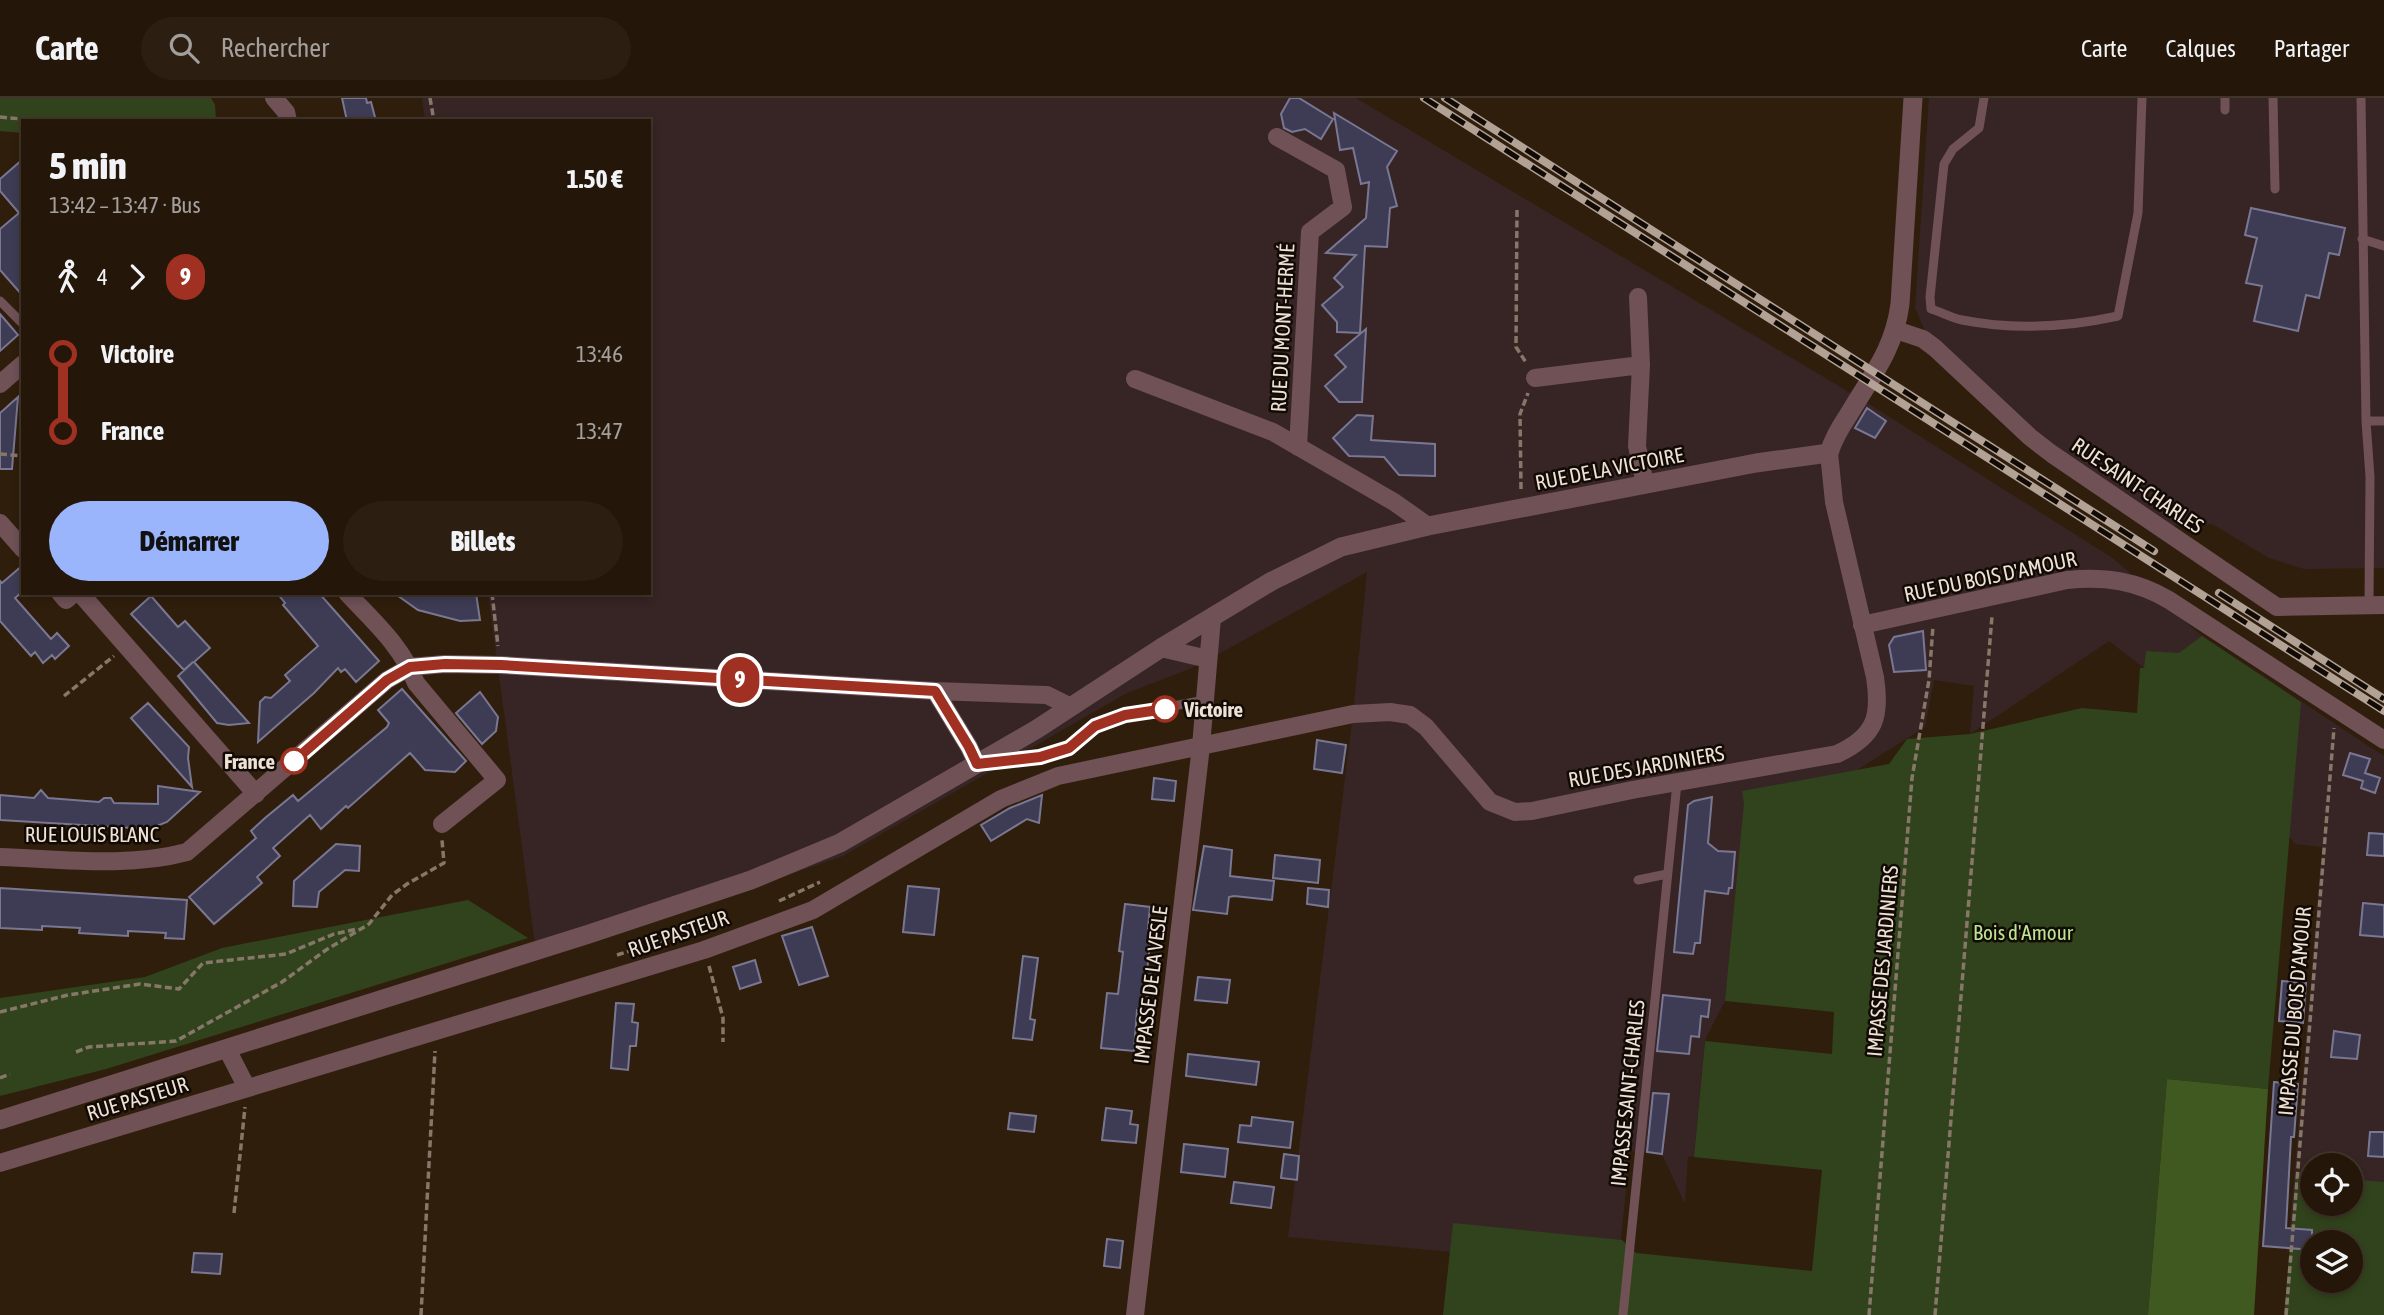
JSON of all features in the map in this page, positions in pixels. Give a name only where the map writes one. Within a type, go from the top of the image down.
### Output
[{"type":"street","points":[[274,98],[286,112],[288,119]]},
{"type":"street","points":[[1862,625],[1834,502],[1829,453],[1839,430],[1886,355],[1896,330],[1913,98]]},
{"type":"street","name":"RUE DU MONT-HERMÉ","points":[[1278,137],[1336,170],[1343,207],[1310,232],[1298,447]]},
{"type":"street","points":[[1638,297],[1641,365],[1637,446],[1645,484]]},
{"type":"street","name":"RUE SAINT-CHARLES","points":[[1896,330],[1923,339],[2052,454],[2277,607],[2376,605]]},
{"type":"street","points":[[1535,378],[1641,365]]},
{"type":"street","points":[[1,383],[21,366]]},
{"type":"street","points":[[1135,379],[1273,432],[1394,502],[1428,526]]},
{"type":"street","name":"RUE DE LA VICTOIRE","points":[[0,1120],[470,973],[751,880],[840,843],[1071,707],[1161,648],[1272,581],[1342,547],[1428,526],[1645,484],[1756,463],[1829,453]]},
{"type":"street","points":[[0,523],[21,547]]},
{"type":"street","name":"RUE DU BOIS D'AMOUR","points":[[1862,625],[2032,586],[2083,578],[2122,580],[2169,600],[2384,740]]},
{"type":"street","points":[[82,595],[256,794]]},
{"type":"street","points":[[349,595],[397,646],[416,683],[497,780],[442,824]]},
{"type":"street","name":"IMPASSE DE LA VESLE","points":[[1135,1315],[1201,746],[1212,618]]},
{"type":"street","name":"RUE DES JARDINIERS","points":[[1353,714],[1390,712],[1410,715],[1426,727],[1490,802],[1515,812],[1532,811],[1822,758],[1837,754],[1857,743],[1872,726],[1879,703],[1862,625]]},
{"type":"street","points":[[1161,648],[1208,659]]},
{"type":"street","points":[[410,667],[445,664],[501,665],[935,691],[1047,695],[1071,707]]},
{"type":"street","name":"RUE LOUIS BLANC","points":[[0,857],[134,862],[162,859],[187,852],[387,680],[410,667]]},
{"type":"street","points":[[935,691],[977,764]]},
{"type":"street","name":"RUE PASTEUR","points":[[0,1163],[704,950],[813,910],[1000,799],[1058,776],[1353,714]]},
{"type":"street","points":[[227,1049],[247,1088]]},
{"type":"lane","points":[[1984,98],[1979,128],[1953,149],[1944,164],[1931,309],[1961,320],[2016,325],[2077,325],[2118,316],[2137,213],[2141,98]]},
{"type":"lane","points":[[2225,98],[2225,110]]},
{"type":"lane","points":[[2273,98],[2275,189]]},
{"type":"lane","points":[[2361,98],[2366,421],[2376,605]]},
{"type":"lane","points":[[2362,239],[2384,246]]},
{"type":"lane","points":[[0,301],[21,322]]},
{"type":"lane","points":[[2366,421],[2384,421]]},
{"type":"lane","points":[[977,764],[1040,757],[1069,748],[1095,726],[1125,715],[1205,701]]},
{"type":"lane","name":"IMPASSE SAINT-CHARLES","points":[[1623,1315],[1677,783]]},
{"type":"lane","points":[[1638,880],[1667,874]]},
{"type":"path","points":[[430,98],[434,119]]},
{"type":"path","points":[[0,117],[22,119]]},
{"type":"path","points":[[1517,210],[1516,347],[1535,378],[1520,414],[1521,508]]},
{"type":"path","points":[[0,454],[21,456]]},
{"type":"path","points":[[492,595],[501,665]]},
{"type":"path","points":[[1935,1315],[1993,597]]},
{"type":"path","name":"IMPASSE DES JARDINIERS","points":[[1869,1315],[1912,778],[1929,680],[1934,610]]},
{"type":"path","points":[[64,696],[126,646]]},
{"type":"path","name":"IMPASSE DU BOIS D'AMOUR","points":[[2286,1315],[2335,720],[2339,710]]},
{"type":"path","points":[[76,1052],[89,1048],[176,1041],[282,982],[326,950],[369,924],[392,895],[444,863],[442,824]]},
{"type":"path","points":[[771,904],[828,878]]},
{"type":"path","points":[[613,956],[733,918]]},
{"type":"path","points":[[0,1012],[68,995],[140,984],[179,989],[203,963],[286,954],[334,934],[363,928]]},
{"type":"path","points":[[704,950],[723,1018],[723,1042]]},
{"type":"path","points":[[421,1315],[436,1032]]},
{"type":"path","points":[[0,1078],[10,1074]]},
{"type":"path","points":[[234,1213],[247,1088]]},
{"type":"shaded area","points":[[422,98],[1356,98],[1869,404],[2114,559],[2202,636],[2384,756],[2384,1234],[2363,1232],[2363,1230],[2290,1226],[2322,847],[2295,844],[2144,668],[2109,641],[1970,734],[1974,686],[1934,680],[1925,727],[1857,770],[1705,1040],[1694,1156],[1688,1157],[1685,1204],[1662,1154],[1630,1151],[1618,1267],[1288,1237],[1353,714],[1367,572],[1192,668],[1127,693],[843,856],[780,878],[535,944],[488,595],[651,595],[651,119],[425,119]]},
{"type":"shaded area","points":[[1929,98],[2384,98],[2384,568],[2304,569],[2269,558],[2212,524],[2172,526],[2032,434],[1925,331],[1915,308]]},
{"type":"green space","points":[[0,98],[211,98],[215,105],[216,119],[21,119],[21,133],[0,131]]},
{"type":"green space","name":"Bois d'Amour","points":[[2202,636],[2301,702],[2268,1089],[2167,1079],[2148,1315],[1443,1315],[1453,1223],[1622,1240],[1636,1253],[1812,1271],[1822,1170],[1694,1157],[1705,1041],[1832,1054],[1834,1012],[1725,1001],[1744,803],[1742,791],[1889,764],[1907,739],[1970,734],[2082,708],[2137,713],[2140,668],[2144,668],[2146,651],[2179,653]]},
{"type":"green space","points":[[468,900],[528,938],[106,1069],[0,1096],[0,998],[145,977],[222,948]]},
{"type":"green space","points":[[2167,1079],[2268,1089],[2254,1315],[2148,1315]]},
{"type":"green space","points":[[2296,1174],[2300,1174],[2300,1216],[2363,1216],[2363,1180],[2384,1182],[2384,1315],[2284,1315]]},
{"type":"building","points":[[342,98],[366,98],[367,103],[371,102],[375,119],[347,119]]},
{"type":"building","points":[[1290,98],[1299,98],[1333,119],[1321,139],[1305,129],[1292,132],[1284,128],[1281,114]]},
{"type":"building","points":[[1334,113],[1397,151],[1387,167],[1397,206],[1390,208],[1387,247],[1365,246],[1360,333],[1337,332],[1337,322],[1322,305],[1343,287],[1334,278],[1356,255],[1326,253],[1366,218],[1369,182],[1361,184],[1353,148],[1340,150]]},
{"type":"building","points":[[21,161],[21,294],[0,270],[0,229],[19,213],[0,191],[0,179]]},
{"type":"building","points":[[2251,208],[2345,228],[2339,255],[2329,253],[2319,298],[2306,295],[2298,331],[2254,321],[2262,286],[2246,283],[2257,238],[2245,235]]},
{"type":"building","points":[[0,314],[18,335],[0,351]]},
{"type":"building","points":[[1366,329],[1362,402],[1339,402],[1325,386],[1346,367],[1335,355]]},
{"type":"building","points":[[18,397],[12,469],[0,469],[0,413]]},
{"type":"building","points":[[1867,408],[1886,421],[1875,438],[1855,428]]},
{"type":"building","points":[[1357,415],[1373,416],[1371,440],[1435,444],[1435,476],[1399,475],[1384,457],[1349,456],[1333,438]]},
{"type":"building","points":[[21,567],[21,593],[15,598],[51,639],[57,633],[69,646],[55,659],[52,655],[43,663],[35,652],[31,656],[0,621],[0,581],[2,583]]},
{"type":"building","points":[[279,595],[321,595],[379,661],[356,682],[345,669],[341,672],[338,668],[258,742],[260,702],[265,697],[271,698],[290,681],[285,675],[318,646],[283,605],[285,603]]},
{"type":"building","points":[[397,595],[476,595],[480,620],[460,621],[418,610]]},
{"type":"building","points":[[151,596],[178,627],[185,621],[210,648],[194,662],[249,723],[217,723],[178,676],[193,662],[184,670],[131,614]]},
{"type":"building","points":[[1923,631],[1926,670],[1894,672],[1889,645],[1894,637]]},
{"type":"building","points":[[402,689],[466,761],[455,772],[425,770],[410,753],[321,829],[310,815],[273,848],[280,856],[257,877],[262,883],[214,924],[189,897],[256,838],[251,831],[265,818],[293,795],[298,801],[387,727],[389,723],[378,710]]},
{"type":"building","points":[[480,692],[498,717],[496,731],[482,744],[456,713]]},
{"type":"building","points":[[148,703],[189,747],[192,787],[131,718]]},
{"type":"building","points":[[1317,740],[1346,745],[1342,773],[1314,769]]},
{"type":"building","points":[[2350,753],[2370,759],[2365,773],[2380,778],[2375,793],[2361,788],[2363,781],[2343,775]]},
{"type":"building","points":[[1154,778],[1176,781],[1174,801],[1152,799]]},
{"type":"building","points":[[158,786],[200,792],[167,822],[149,829],[0,820],[0,795],[34,798],[41,790],[48,798],[99,802],[104,798],[111,798],[114,803],[158,804]]},
{"type":"building","points":[[1042,795],[1039,823],[1027,819],[991,841],[981,825],[1010,808]]},
{"type":"building","points":[[1712,797],[1708,843],[1718,851],[1735,852],[1732,888],[1729,888],[1728,894],[1705,891],[1700,943],[1695,943],[1693,954],[1674,952],[1688,805]]},
{"type":"building","points":[[2369,833],[2384,834],[2384,856],[2367,855]]},
{"type":"building","points":[[336,844],[360,846],[359,871],[345,870],[319,892],[317,907],[293,906],[294,881]]},
{"type":"building","points":[[1204,846],[1232,850],[1230,876],[1274,881],[1272,900],[1234,896],[1229,897],[1227,914],[1193,910]]},
{"type":"building","points":[[1275,855],[1320,860],[1318,883],[1273,878]]},
{"type":"building","points":[[908,886],[939,889],[934,935],[903,932]]},
{"type":"building","points":[[0,888],[187,900],[184,939],[165,938],[166,933],[128,931],[128,936],[79,933],[80,928],[0,928]]},
{"type":"building","points":[[1308,888],[1329,890],[1328,907],[1307,904]]},
{"type":"building","points":[[2363,903],[2384,905],[2384,937],[2360,935]]},
{"type":"building","points":[[1125,904],[1150,907],[1148,928],[1152,928],[1147,971],[1151,971],[1146,1011],[1137,1010],[1134,1051],[1101,1048],[1107,993],[1118,994],[1123,952],[1119,951]]},
{"type":"building","points":[[812,927],[828,976],[799,985],[782,936]]},
{"type":"building","points":[[1023,956],[1038,958],[1030,1019],[1035,1020],[1032,1040],[1013,1038]]},
{"type":"building","points":[[755,960],[761,982],[740,989],[733,967]]},
{"type":"building","points":[[1198,977],[1230,980],[1227,1003],[1195,1000]]},
{"type":"building","points":[[2282,981],[2306,983],[2303,1023],[2279,1021]]},
{"type":"building","points":[[1663,995],[1710,1000],[1708,1017],[1701,1016],[1699,1037],[1691,1036],[1689,1054],[1657,1051]]},
{"type":"building","points":[[616,1003],[634,1004],[632,1022],[638,1023],[636,1046],[630,1046],[628,1070],[611,1068]]},
{"type":"building","points":[[2334,1031],[2360,1035],[2357,1059],[2331,1057]]},
{"type":"building","points":[[1188,1054],[1259,1062],[1256,1085],[1186,1076]]},
{"type":"building","points":[[2274,1082],[2298,1084],[2294,1137],[2291,1137],[2286,1228],[2312,1230],[2300,1230],[2300,1249],[2263,1246]]},
{"type":"building","points":[[1653,1093],[1669,1094],[1662,1154],[1647,1152]]},
{"type":"building","points":[[1106,1108],[1132,1111],[1130,1124],[1138,1125],[1136,1143],[1102,1140]]},
{"type":"building","points":[[1010,1113],[1036,1116],[1034,1132],[1008,1129]]},
{"type":"building","points":[[1252,1117],[1293,1122],[1290,1148],[1238,1142],[1240,1125],[1251,1126]]},
{"type":"building","points":[[2370,1132],[2384,1132],[2384,1157],[2368,1156]]},
{"type":"building","points":[[1184,1144],[1228,1149],[1225,1177],[1181,1172]]},
{"type":"building","points":[[1284,1154],[1299,1156],[1297,1180],[1281,1178]]},
{"type":"building","points":[[1234,1182],[1274,1187],[1271,1208],[1231,1203]]},
{"type":"building","points":[[1107,1239],[1123,1241],[1120,1268],[1104,1266]]},
{"type":"building","points":[[194,1253],[222,1254],[220,1274],[192,1272]]},
{"type":"railway","points":[[1424,98],[2384,711]]},
{"type":"railway","points":[[1445,98],[2154,551]]},
{"type":"railway","points":[[2219,593],[2384,699]]},
{"type":"bus line","name":"9","points":[[294,761],[387,680],[410,667],[445,664],[935,691],[977,764],[1040,757],[1069,748],[1095,726],[1125,715],[1165,709]]},
{"type":"place","name":"Victoire","points":[[1165,709]]},
{"type":"place","name":"France","points":[[294,761]]}]
